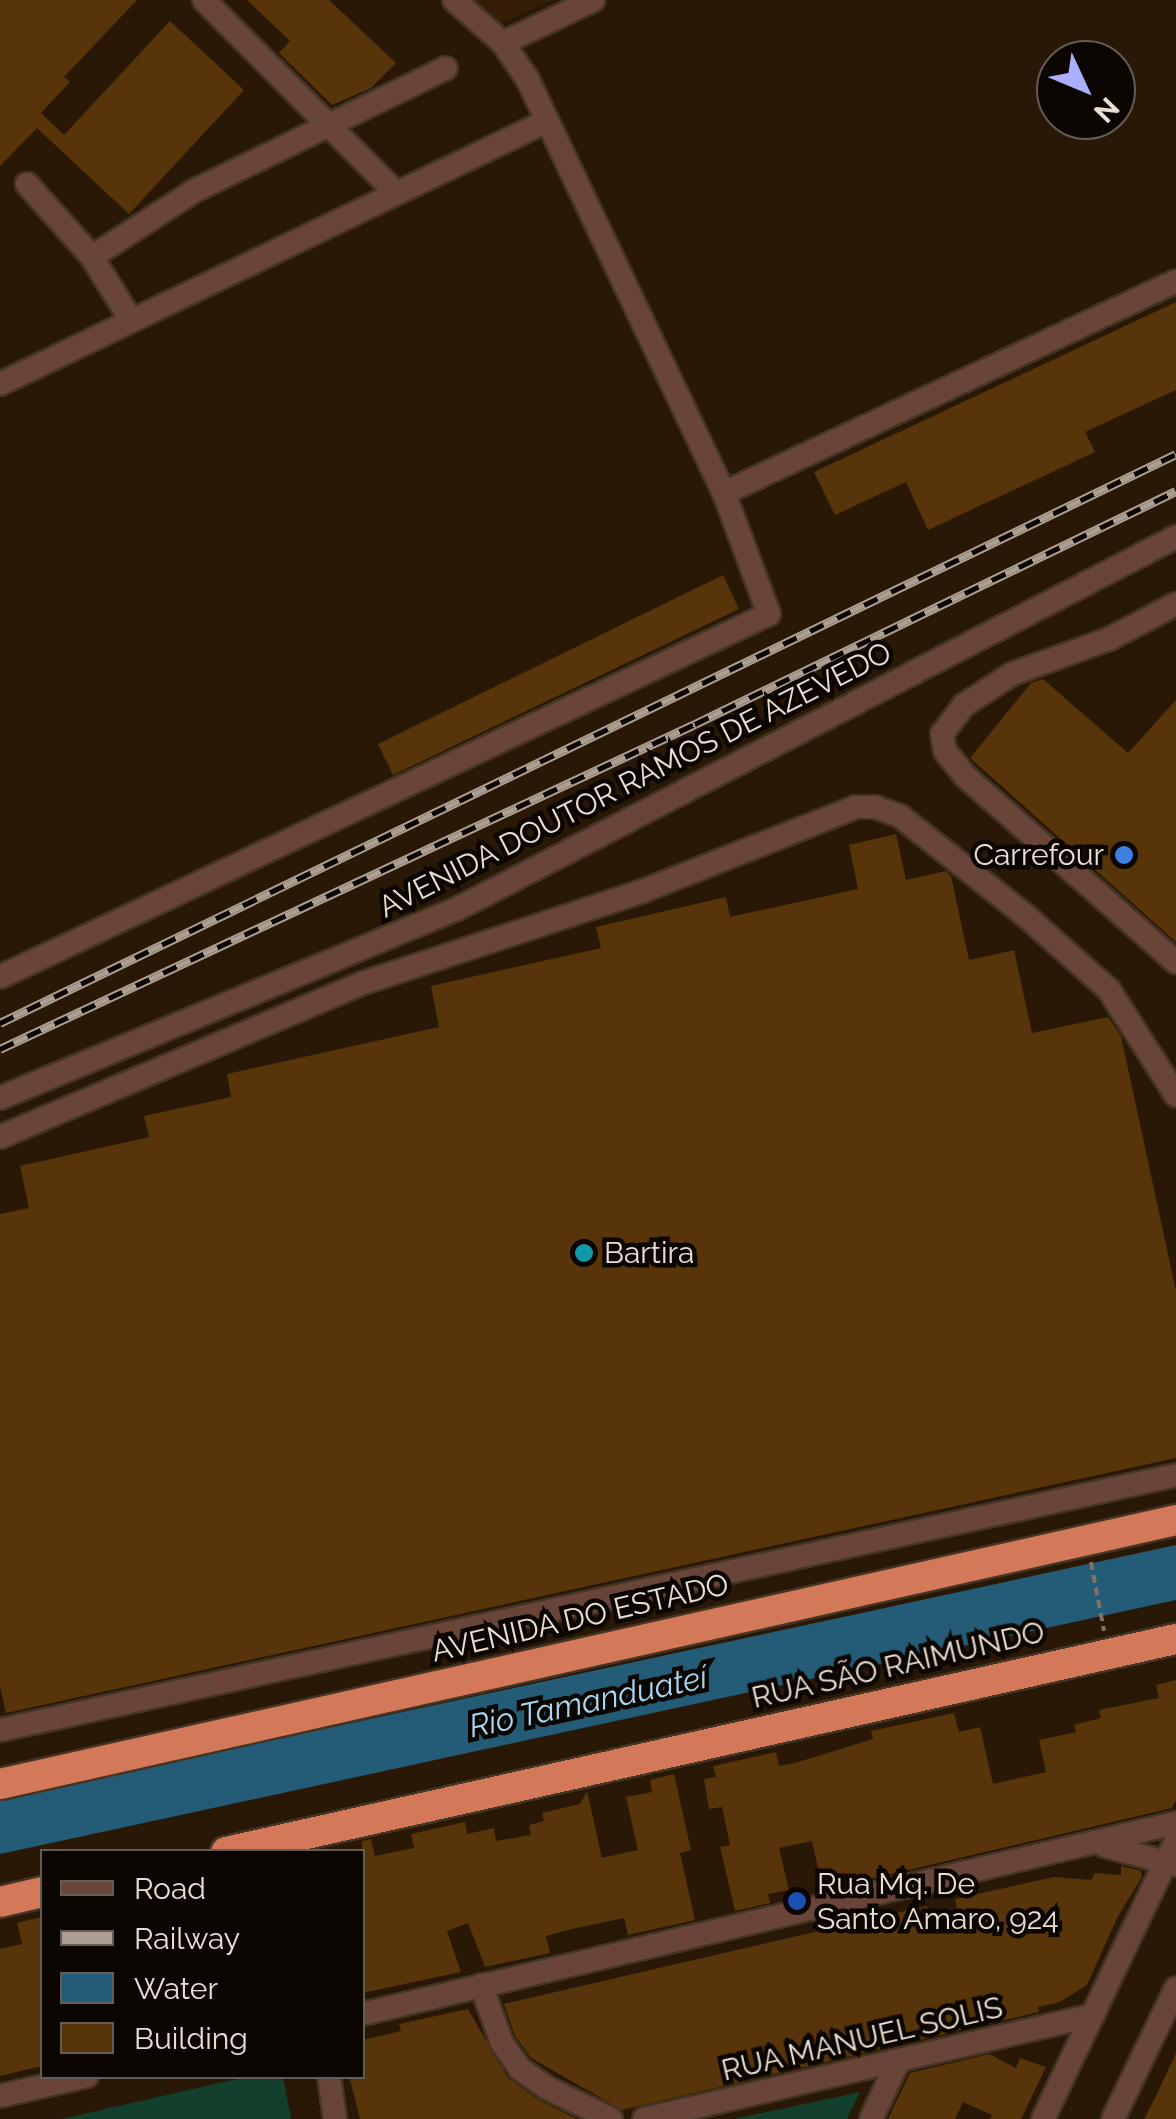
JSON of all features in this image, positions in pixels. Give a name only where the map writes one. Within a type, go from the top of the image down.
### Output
[{"type":"highway","name":"AVENIDA DO ESTADO","points":[[0,1784],[1176,1520]]},
{"type":"highway","name":"RUA SÃO RAIMUNDO","points":[[252,1849],[1176,1639]]},
{"type":"highway","points":[[0,1902],[40,1892]]},
{"type":"street","points":[[204,0],[326,127],[396,193]]},
{"type":"street","points":[[0,977],[766,617],[770,610],[724,493],[547,120],[503,43],[454,0]]},
{"type":"street","points":[[503,43],[594,0]]},
{"type":"street","points":[[92,257],[194,191],[446,68]]},
{"type":"street","points":[[0,384],[547,120]]},
{"type":"street","points":[[27,184],[92,257],[131,320]]},
{"type":"street","points":[[724,493],[1176,281]]},
{"type":"street","name":"AVENIDA DOUTOR RAMOS DE AZEVEDO","points":[[0,1098],[457,909],[1176,537]]},
{"type":"street","points":[[1176,604],[1109,639],[1012,674],[964,705],[948,720],[942,734],[944,751],[966,777],[1176,962]]},
{"type":"street","points":[[0,1137],[363,983],[642,891],[856,807],[875,807],[900,816],[1026,916],[1110,990],[1146,1042],[1176,1096]]},
{"type":"street","points":[[0,1730],[1176,1475]]},
{"type":"street","points":[[365,2013],[1176,1823]]},
{"type":"street","points":[[1043,2119],[1171,1864],[1176,1840]]},
{"type":"street","points":[[1097,1844],[1171,1864]]},
{"type":"street","points":[[481,1985],[502,2043],[520,2069],[546,2088],[611,2119]]},
{"type":"street","points":[[1113,2119],[1176,1988]]},
{"type":"street","name":"RUA MANUEL SOLIS","points":[[644,2119],[1093,2014]]},
{"type":"street","points":[[871,2119],[898,2062]]},
{"type":"street","points":[[0,2096],[74,2079]]},
{"type":"street","points":[[329,2079],[335,2119]]},
{"type":"path","points":[[1089,1552],[1105,1636]]},
{"type":"shaded area","points":[[464,0],[553,0],[492,27]]},
{"type":"green space","points":[[237,2079],[283,2079],[291,2119],[61,2119]]},
{"type":"green space","points":[[860,2092],[847,2119],[734,2119]]},
{"type":"water","name":"Rio Tamanduateí","points":[[1176,1545],[1176,1600],[0,1854],[0,1799]]},
{"type":"building","points":[[0,0],[137,0],[64,77],[70,82],[41,113],[64,135],[170,21],[244,90],[129,214],[37,128],[0,166]]},
{"type":"building","points":[[247,0],[329,0],[396,63],[371,88],[332,105],[279,53],[290,41]]},
{"type":"building","points":[[1176,302],[1176,390],[1085,432],[1095,452],[928,530],[906,482],[835,515],[814,472]]},
{"type":"building","points":[[723,575],[739,609],[393,775],[378,744]]},
{"type":"building","name":"Carrefour","points":[[1043,679],[1128,753],[1176,700],[1176,942],[970,758],[1031,683]]},
{"type":"building","name":"Bartira","points":[[896,834],[906,880],[946,871],[951,876],[969,960],[1014,950],[1032,1033],[1108,1017],[1121,1036],[1176,1291],[1176,1458],[6,1713],[0,1687],[0,1214],[29,1208],[20,1166],[149,1137],[144,1116],[231,1097],[227,1074],[439,1027],[431,986],[601,948],[596,927],[726,897],[730,917],[858,889],[849,845]]},
{"type":"building","points":[[1176,1680],[1176,1800],[1172,1808],[823,1890],[812,1841],[779,1848],[789,1890],[768,1894],[770,1903],[735,1911],[720,1847],[730,1845],[722,1807],[709,1809],[704,1779],[716,1777],[713,1766],[776,1752],[779,1766],[795,1763],[873,1739],[871,1731],[954,1713],[959,1732],[980,1727],[993,1784],[1046,1772],[1039,1740],[1076,1732],[1074,1725],[1101,1718],[1099,1710],[1159,1698],[1156,1685]]},
{"type":"building","points":[[674,1774],[691,1850],[680,1853],[695,1920],[628,1935],[624,1918],[572,1929],[546,1936],[550,1953],[485,1967],[468,1923],[447,1931],[461,1972],[365,1992],[362,1841],[371,1839],[375,1856],[414,1848],[411,1834],[465,1822],[467,1834],[494,1828],[496,1841],[531,1835],[529,1825],[544,1821],[542,1813],[580,1804],[587,1791],[602,1858],[638,1850],[626,1797],[652,1792],[650,1780]]},
{"type":"building","points":[[1121,1866],[1141,1871],[1142,1877],[1118,1916],[1087,1985],[1060,2002],[1038,2007],[1039,2012],[622,2110],[531,2058],[515,2036],[504,2004],[927,1906],[930,1920],[958,1914],[955,1899],[1054,1877],[1092,1880],[1094,1873],[1121,1875]]},
{"type":"building","points":[[40,1917],[40,2066],[0,2076],[0,1949],[22,1944],[17,1923]]},
{"type":"building","points":[[468,2009],[508,2078],[539,2100],[577,2119],[360,2119],[350,2079],[365,2079],[365,2039],[401,2031],[399,2024]]},
{"type":"building","points":[[1176,2053],[1176,2119],[1144,2119],[1156,2096]]},
{"type":"building","points":[[989,2054],[1016,2068],[1020,2058],[1046,2067],[1021,2119],[990,2119],[992,2115],[963,2102],[955,2119],[888,2119],[910,2073]]},
{"type":"railway","points":[[0,1023],[1176,454]]},
{"type":"railway","points":[[0,1049],[695,724],[1176,491]]},
{"type":"place","name":"Carrefour","points":[[1124,855]]},
{"type":"place","name":"Bartira","points":[[584,1253]]},
{"type":"place","name":"Rua Mq. De Santo Amaro, 924","points":[[797,1901]]}]
